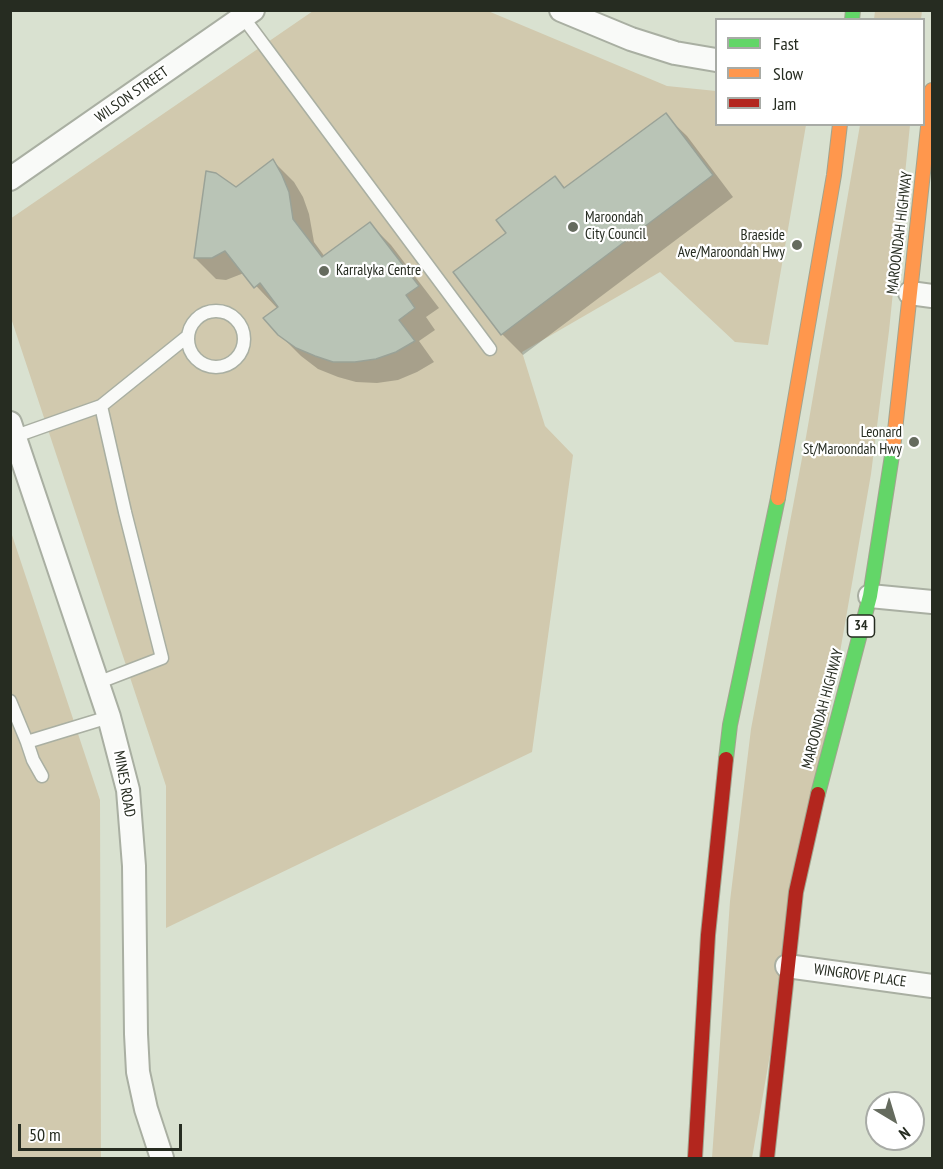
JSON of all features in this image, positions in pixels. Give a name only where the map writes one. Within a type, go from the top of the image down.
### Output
[{"type":"highway","name":"MAROONDAH HIGHWAY","points":[[767,1158],[796,892],[811,819],[870,596],[893,448],[933,90]]},
{"type":"highway","points":[[695,1158],[708,935],[730,725],[771,537],[834,175],[840,126]]},
{"type":"street","points":[[561,10],[631,39],[675,52],[715,60]]},
{"type":"street","name":"WILSON STREET","points":[[10,179],[248,14]]},
{"type":"street","points":[[910,293],[933,296]]},
{"type":"street","name":"MINES ROAD","points":[[13,430],[109,717],[128,790],[134,866],[138,1072],[146,1109],[162,1158]]},
{"type":"street","points":[[870,596],[933,602]]},
{"type":"street","name":"WINGROVE PLACE","points":[[787,966],[933,986]]},
{"type":"lane","points":[[248,14],[490,349]]},
{"type":"lane","points":[[13,430],[101,406],[188,336],[190,328],[202,314],[220,311],[229,314],[242,327],[244,345],[234,361],[226,366],[207,366],[192,355],[188,336]]},
{"type":"lane","points":[[97,683],[162,658],[101,406]]},
{"type":"lane","points":[[10,701],[33,760],[42,776]]},
{"type":"lane","points":[[27,742],[109,717]]},
{"type":"shaded area","points":[[875,10],[922,11],[921,18],[874,18]]},
{"type":"shaded area","points":[[313,11],[488,11],[667,86],[715,91],[715,126],[806,126],[768,345],[735,342],[660,272],[522,352],[545,426],[573,455],[532,752],[166,928],[166,786],[11,318],[10,219]]},
{"type":"shaded area","points":[[860,126],[910,126],[889,331],[871,474],[752,1158],[712,1158],[730,901],[751,729],[806,437]]},
{"type":"shaded area","points":[[10,529],[100,800],[101,1158],[11,1158]]},
{"type":"building","name":"Maroondah City Council","points":[[666,113],[713,175],[501,335],[453,272],[506,233],[496,220],[555,176],[564,188]]},
{"type":"building","name":"Karralyka Centre","points":[[273,159],[289,192],[293,219],[322,257],[370,222],[419,286],[406,295],[415,308],[399,320],[415,341],[396,352],[376,359],[333,362],[315,356],[296,348],[278,335],[263,318],[278,307],[260,283],[254,288],[225,251],[212,258],[194,258],[206,171],[216,173],[236,187]]},
{"type":"traffic: fast","points":[[852,18],[853,10]]},
{"type":"traffic: fast","points":[[818,794],[870,596],[893,449]]},
{"type":"traffic: fast","points":[[726,759],[730,725],[778,498]]},
{"type":"traffic: slow","points":[[893,449],[932,90]]},
{"type":"traffic: slow","points":[[778,498],[834,175],[840,126]]},
{"type":"traffic: jam","points":[[695,1158],[708,935],[726,759]]},
{"type":"traffic: jam","points":[[767,1158],[796,892],[818,794]]},
{"type":"place","name":"Maroondah City Council","points":[[573,227]]},
{"type":"place","name":"Braeside Ave/Maroondah Hwy","points":[[797,245]]},
{"type":"place","name":"Karralyka Centre","points":[[324,271]]},
{"type":"place","name":"Leonard St/Maroondah Hwy","points":[[914,442]]}]
